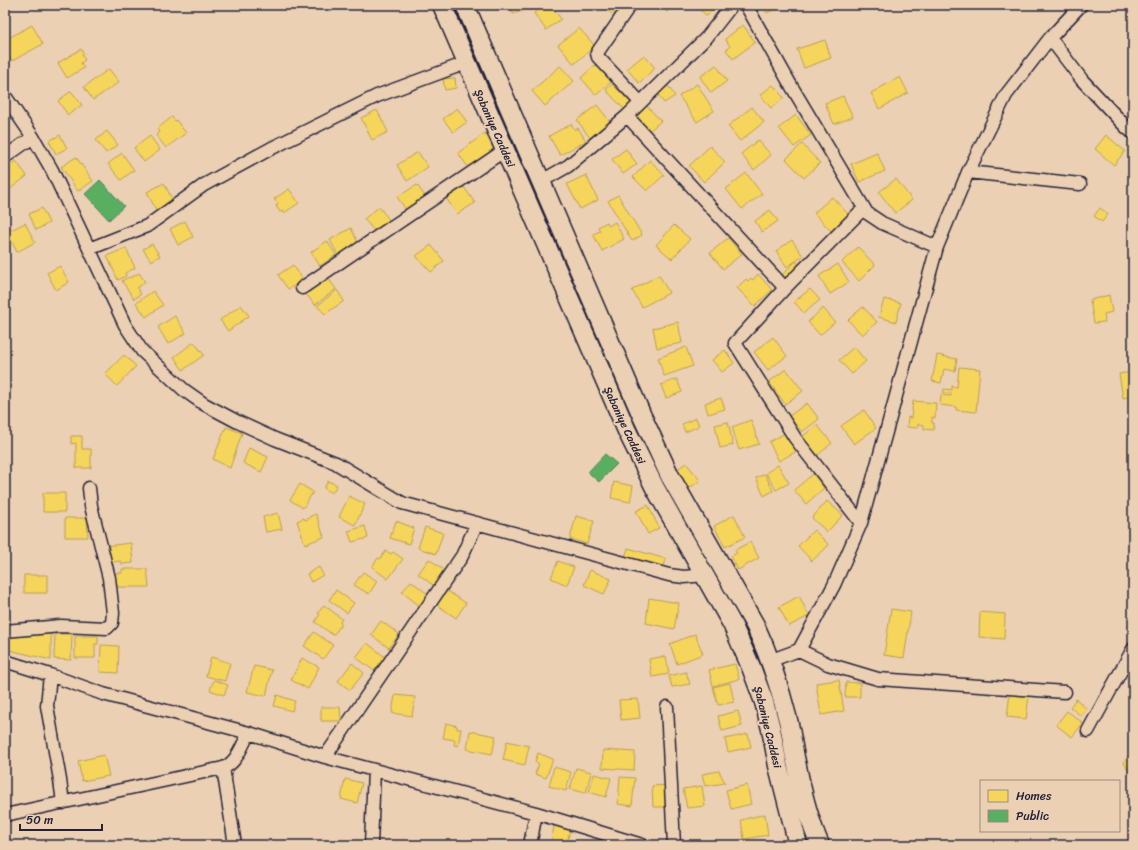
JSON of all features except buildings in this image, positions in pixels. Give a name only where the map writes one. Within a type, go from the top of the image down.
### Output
[{"type":"highway","name":"Şabaniye Caddesi","points":[[442,5],[627,431],[655,488],[741,643],[764,702],[798,845]]},
{"type":"highway","points":[[465,5],[540,182],[642,416],[670,476],[755,625],[782,695],[807,807],[820,845]]},
{"type":"highway","points":[[478,89],[497,80]]},
{"type":"street","points":[[630,5],[597,53],[598,57],[640,102]]},
{"type":"street","points":[[540,182],[568,166],[626,116],[707,37],[732,5]]},
{"type":"street","points":[[746,5],[789,82],[867,213],[882,223],[937,247]]},
{"type":"street","points":[[769,661],[799,650],[834,586],[861,523],[937,247],[968,172],[1006,95],[1050,38],[1081,5]]},
{"type":"street","points":[[1050,38],[1082,80],[1133,133]]},
{"type":"street","points":[[88,249],[148,226],[204,185],[270,148],[377,96],[466,63]]},
{"type":"street","points":[[5,96],[33,137],[52,170],[125,325],[142,351],[184,390],[204,404],[275,439],[336,463],[402,503],[669,575],[684,577],[704,575]]},
{"type":"street","points":[[626,116],[785,288]]},
{"type":"street","points":[[5,157],[33,137]]},
{"type":"street","points":[[302,288],[505,150]]},
{"type":"street","points":[[968,172],[1080,184]]},
{"type":"street","points":[[861,523],[795,438],[735,343],[785,288],[864,208]]},
{"type":"street","points":[[5,631],[61,626],[107,628],[112,623],[113,613],[109,578],[91,506],[89,488]]},
{"type":"street","points":[[325,757],[462,556],[477,523]]},
{"type":"street","points":[[1088,731],[1133,649]]},
{"type":"street","points":[[799,650],[828,664],[878,679],[1065,692]]},
{"type":"street","points":[[5,661],[103,694],[249,733],[325,757],[536,813],[642,845]]},
{"type":"street","points":[[50,675],[47,706],[63,803]]},
{"type":"street","points":[[667,707],[674,845]]},
{"type":"street","points":[[5,815],[223,768],[228,766],[235,759],[249,733]]},
{"type":"street","points":[[223,768],[235,845]]},
{"type":"street","points":[[370,845],[374,770]]},
{"type":"street","points":[[530,845],[536,813]]}]
